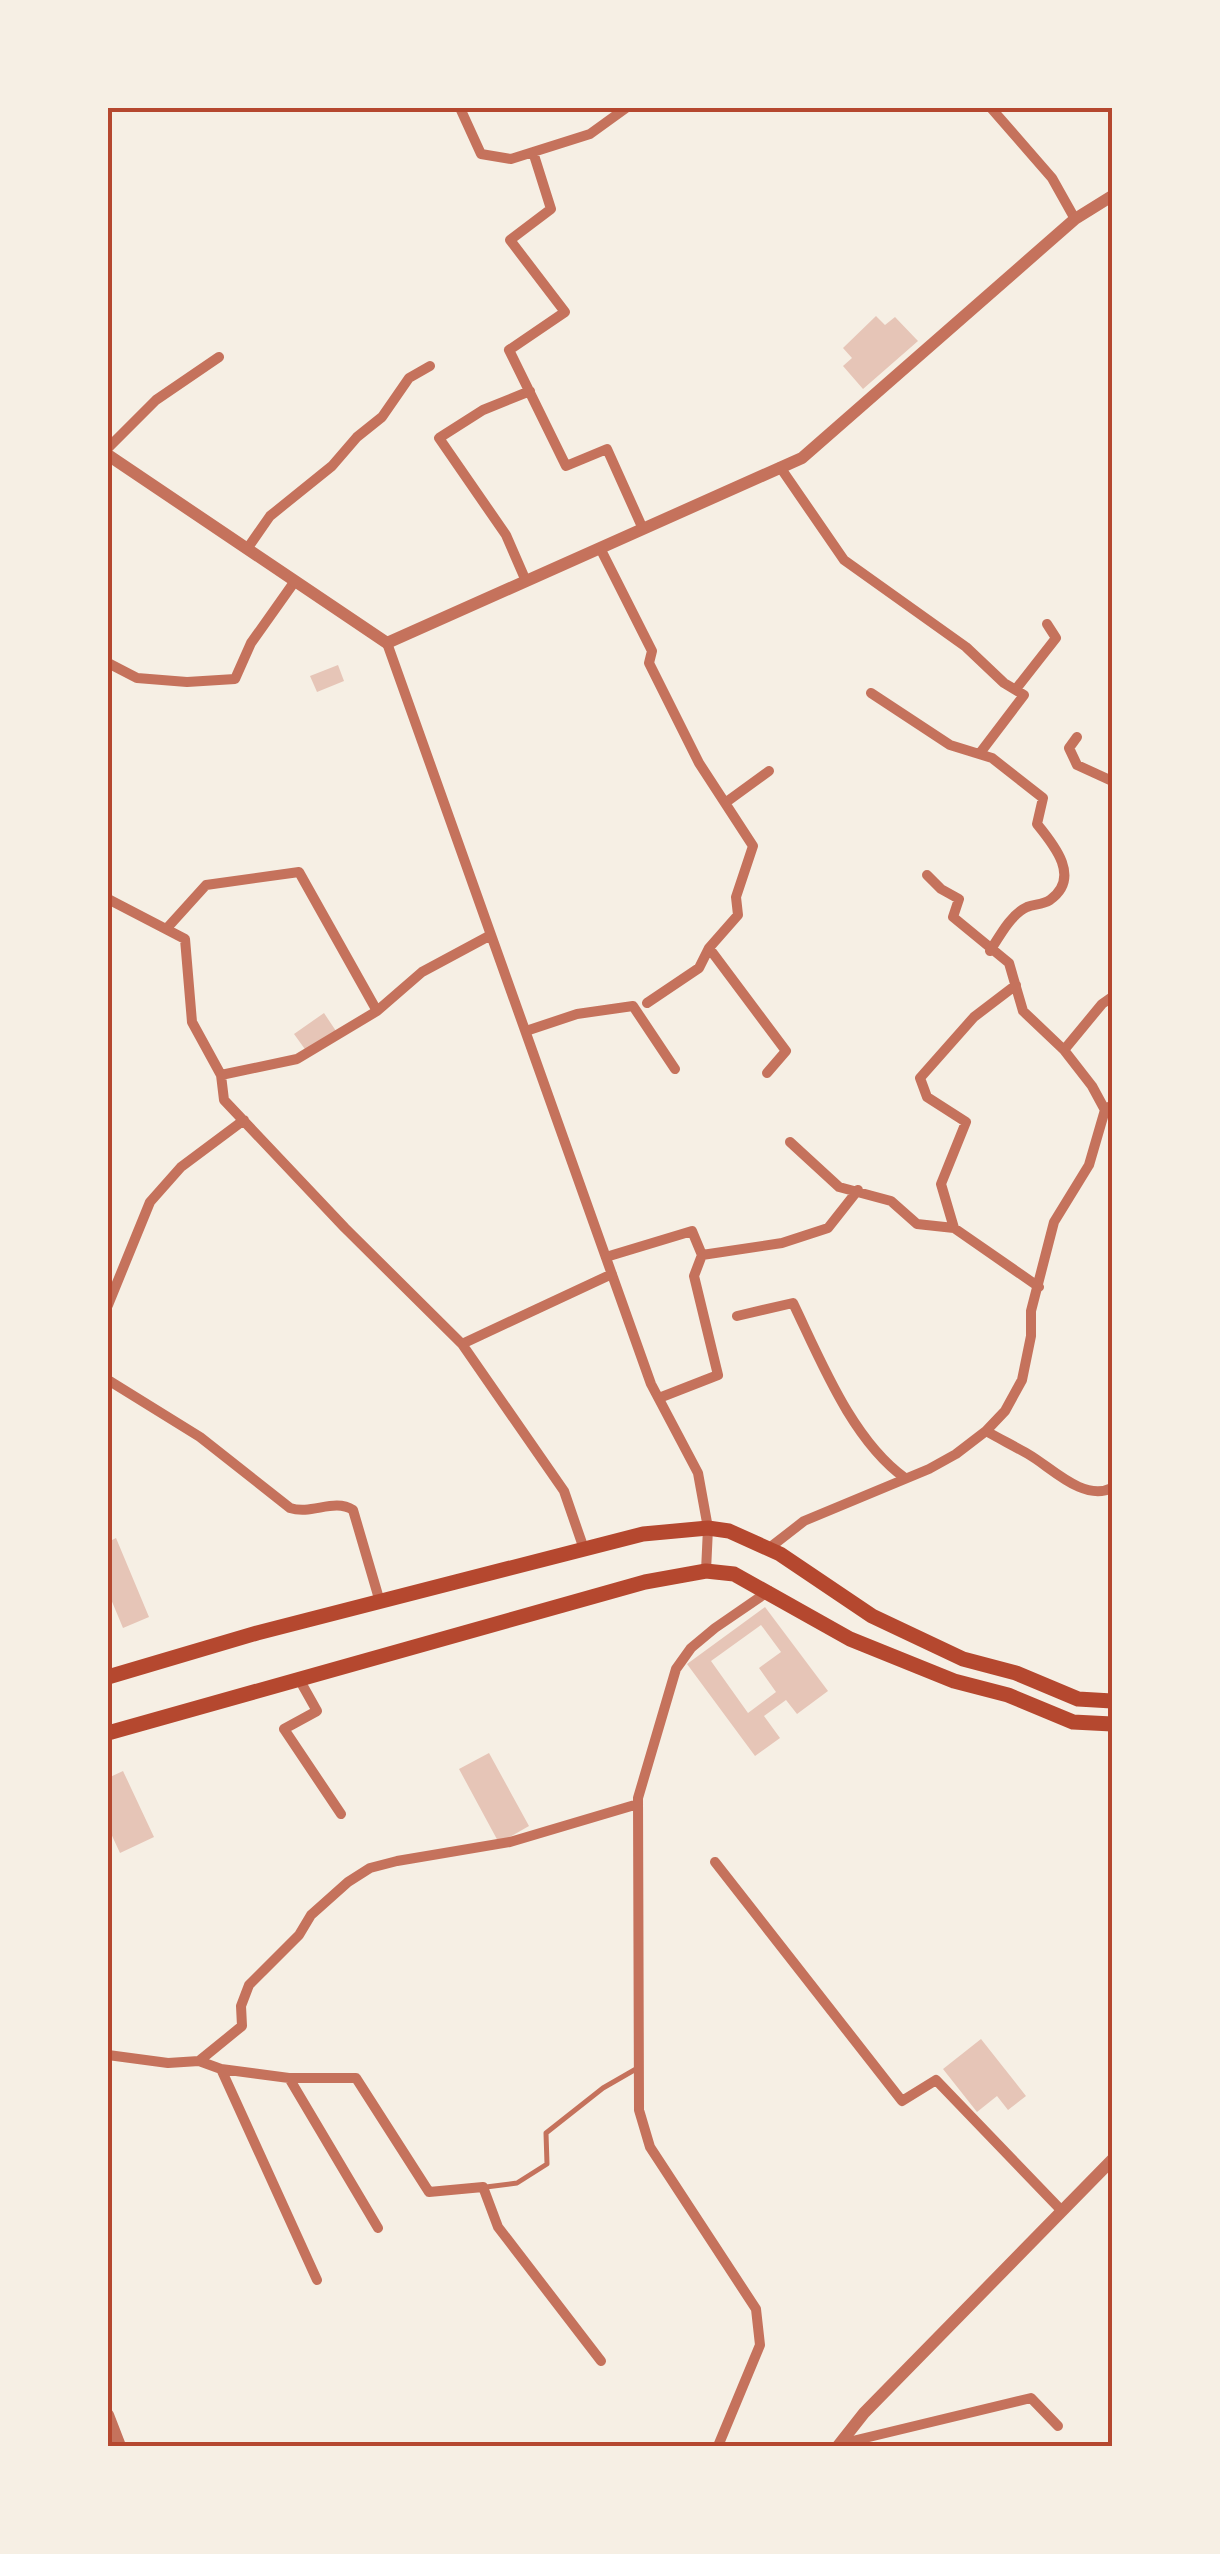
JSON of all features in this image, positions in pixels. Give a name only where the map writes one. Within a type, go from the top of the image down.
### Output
[{"type":"main road","points":[[108,1677],[257,1633],[643,1534],[708,1528],[728,1531],[768,1549],[872,1616],[963,1659],[1016,1673],[1078,1699],[1112,1701]]},
{"type":"main road","points":[[108,1733],[645,1582],[706,1571],[734,1574],[850,1638],[954,1680],[1008,1695],[1073,1722],[1112,1724]]},
{"type":"street","points":[[460,108],[481,154],[511,159],[590,134],[626,108]]},
{"type":"street","points":[[991,108],[1052,178],[1075,219]]},
{"type":"street","points":[[532,152],[551,209],[510,240],[565,312],[509,350],[566,466],[607,449],[643,528]]},
{"type":"street","points":[[386,642],[802,458],[1075,219],[1112,196]]},
{"type":"street","points":[[219,357],[156,400],[108,451],[386,642],[612,1274],[659,1398],[698,1473],[708,1528],[706,1571]]},
{"type":"street","points":[[247,550],[270,516],[332,466],[357,436],[382,417],[408,378],[430,366]]},
{"type":"street","points":[[526,580],[506,535],[439,438],[483,410],[530,391]]},
{"type":"street","points":[[780,467],[844,560],[966,647],[1024,695],[980,753]]},
{"type":"street","points":[[600,548],[652,651],[649,663],[699,763],[753,846],[736,896],[738,915],[709,948],[699,968],[647,1003]]},
{"type":"street","points":[[108,663],[137,678],[187,682],[235,679],[250,643],[295,582]]},
{"type":"street","points":[[1016,689],[1056,638],[1047,624]]},
{"type":"street","points":[[871,694],[950,745],[980,753],[1043,798],[1037,824],[1056,847],[1065,868],[1061,890],[1047,902],[1026,907],[990,950]]},
{"type":"street","points":[[1077,736],[1069,748],[1077,765],[1112,781]]},
{"type":"street","points":[[725,804],[769,770]]},
{"type":"street","points":[[168,927],[206,884],[299,872],[377,1011]]},
{"type":"street","points":[[768,1549],[804,1521],[956,1454],[1005,1411],[1022,1380],[1031,1336],[1031,1311],[1054,1222],[1089,1165],[1109,1107],[1064,1050],[1024,1011],[1009,963],[954,917],[959,900],[927,874]]},
{"type":"street","points":[[108,899],[185,939],[192,1022],[221,1074],[224,1100],[462,1344],[564,1491],[584,1549]]},
{"type":"street","points":[[221,1074],[297,1059],[377,1011],[422,972],[489,936]]},
{"type":"street","points":[[709,948],[786,1051],[767,1072]]},
{"type":"street","points":[[954,1228],[941,1184],[966,1122],[926,1096],[920,1078],[974,1016],[1016,985]]},
{"type":"street","points":[[1064,1050],[1112,997]]},
{"type":"street","points":[[526,1031],[576,1014],[632,1006],[675,1070]]},
{"type":"street","points":[[108,1304],[150,1202],[181,1168],[244,1120]]},
{"type":"street","points":[[790,1142],[839,1187],[891,1201],[916,1224],[954,1228],[1039,1287]]},
{"type":"street","points":[[702,1255],[782,1243],[828,1228],[858,1190]]},
{"type":"street","points":[[606,1257],[692,1231],[702,1255],[694,1276],[718,1375],[659,1398]]},
{"type":"street","points":[[462,1344],[612,1274]]},
{"type":"street","points":[[738,1316],[793,1303],[831,1384],[884,1464],[905,1478]]},
{"type":"street","points":[[108,1380],[200,1437],[290,1508],[304,1512],[337,1505],[353,1510],[380,1602]]},
{"type":"street","points":[[986,1431],[1032,1456],[1059,1477],[1094,1490],[1105,1492],[1112,1488]]},
{"type":"street","points":[[718,2446],[760,2344],[756,2309],[650,2148],[639,2110],[638,1804],[676,1670],[692,1648],[715,1628],[769,1591]]},
{"type":"street","points":[[299,1679],[317,1711],[284,1730],[341,1814]]},
{"type":"street","points":[[199,2061],[242,2026],[241,2006],[249,1985],[299,1935],[311,1915],[370,1868],[510,1842],[638,1804]]},
{"type":"street","points":[[715,1862],[902,2101],[936,2080],[1062,2211]]},
{"type":"street","points":[[108,2055],[168,2064],[199,2061],[220,2069],[289,2078],[356,2078],[428,2192],[483,2187],[498,2227],[601,2361]]},
{"type":"street","points":[[220,2069],[317,2280]]},
{"type":"street","points":[[289,2078],[378,2228]]},
{"type":"street","points":[[839,2446],[864,2413],[1112,2160]]},
{"type":"street","points":[[839,2446],[1031,2398],[1058,2426]]},
{"type":"street","points":[[108,2414],[120,2446]]},
{"type":"lane","points":[[483,2187],[517,2184],[547,2164],[546,2132],[603,2088],[638,2068]]},
{"type":"building","points":[[876,316],[885,325],[895,317],[918,341],[863,389],[843,366],[852,358],[843,348]]},
{"type":"building","points":[[338,665],[344,681],[317,692],[310,676]]},
{"type":"building","points":[[324,1013],[336,1031],[307,1052],[294,1034]]},
{"type":"building","points":[[116,1538],[149,1617],[123,1628],[108,1592],[108,1542]]},
{"type":"building","points":[[765,1607],[828,1691],[797,1714],[786,1700],[764,1716],[780,1738],[755,1756],[687,1664]],"holes":[[[761,1625],[781,1652],[759,1668],[776,1692],[748,1713],[711,1661]]]},
{"type":"building","points":[[489,1753],[529,1826],[499,1843],[459,1769]]},
{"type":"building","points":[[123,1771],[154,1837],[120,1853],[108,1827],[108,1778]]},
{"type":"building","points":[[981,2039],[1026,2096],[1008,2110],[997,2096],[977,2112],[943,2069]]}]
